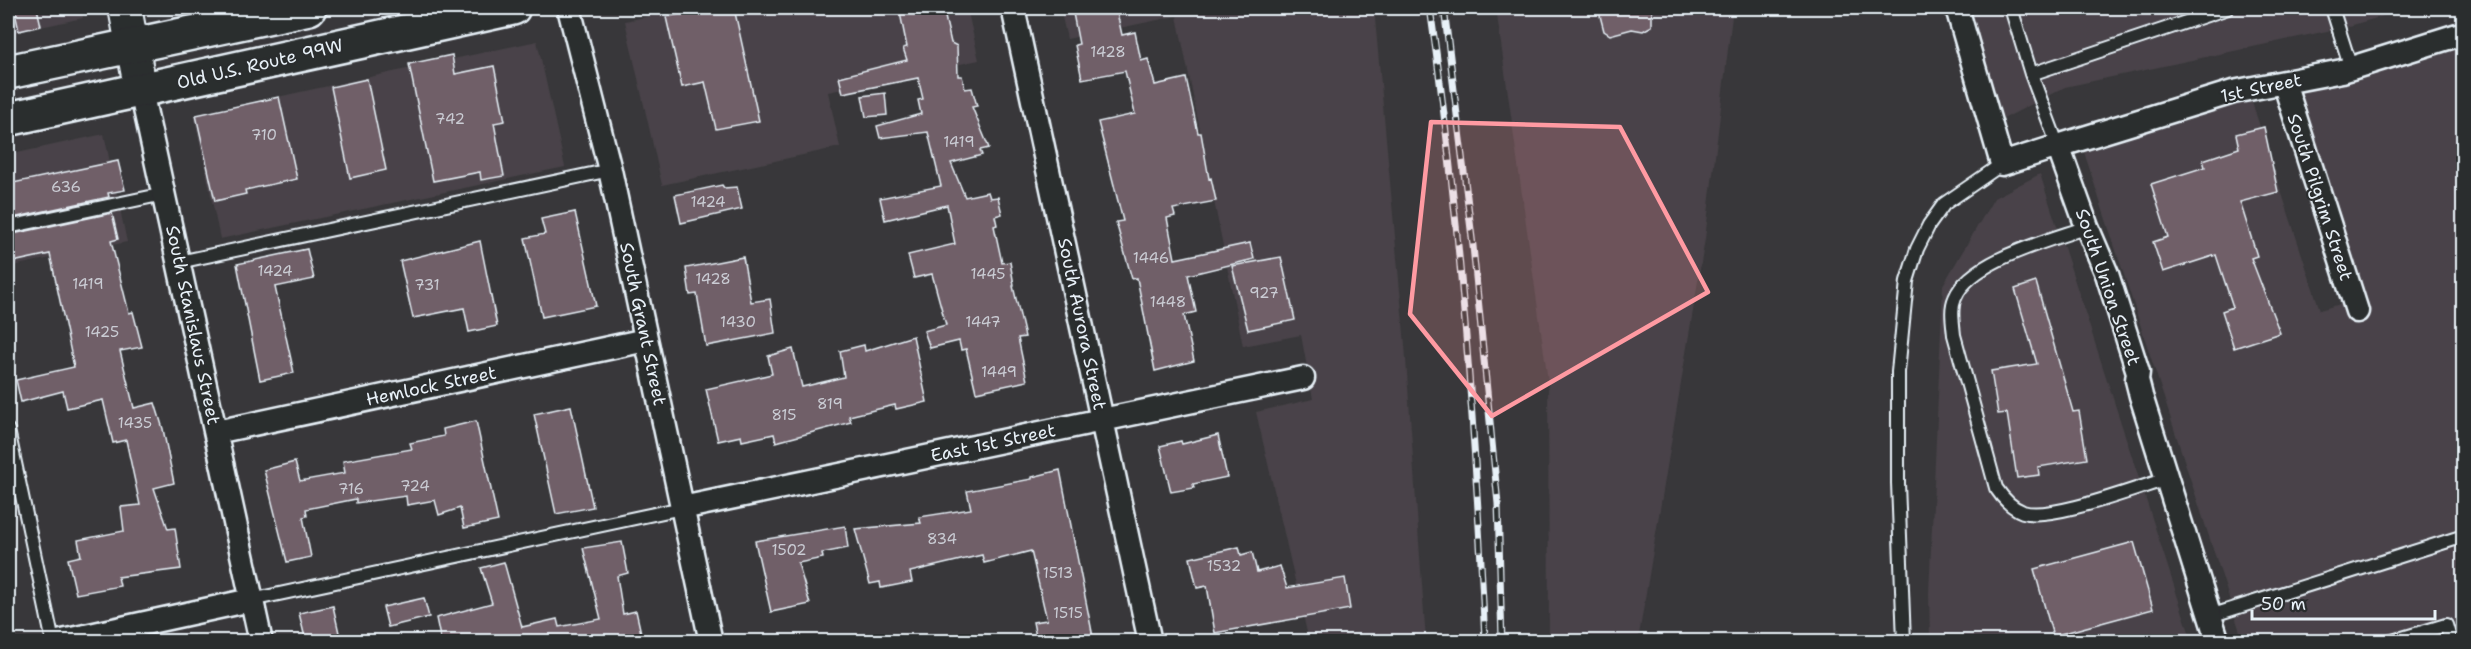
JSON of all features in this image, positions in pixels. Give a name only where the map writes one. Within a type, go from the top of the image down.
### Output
[{"type":"main road","points":[[8,72],[309,8]]},
{"type":"main road","name":"Old U.S. Route 99W","points":[[8,119],[513,8]]},
{"type":"street","name":"South Stanislaus Street","points":[[125,8],[261,642]]},
{"type":"street","name":"South Grant Street","points":[[569,8],[610,170],[711,642]]},
{"type":"street","name":"South Aurora Street","points":[[1013,8],[1150,642]]},
{"type":"street","points":[[1957,8],[2002,164],[2058,146]]},
{"type":"street","name":"1st Street","points":[[2058,146],[2233,92],[2351,68],[2463,33]]},
{"type":"street","name":"South Pilgrim Street","points":[[2284,82],[2356,311]]},
{"type":"street","name":"South Union Street","points":[[2058,146],[2111,285],[2138,372],[2137,380],[2141,396],[2218,642]]},
{"type":"street","name":"Hemlock Street","points":[[216,432],[646,340]]},
{"type":"street","name":"East 1st Street","points":[[682,508],[1303,378]]},
{"type":"street","points":[[58,642],[251,600]]},
{"type":"lane","points":[[2011,8],[2031,74],[2058,146]]},
{"type":"lane","points":[[2031,74],[2228,8]]},
{"type":"lane","points":[[2332,8],[2351,68]]},
{"type":"lane","points":[[1904,642],[1898,483],[1898,372],[1907,281],[1917,249],[1929,225],[1944,204],[2002,164]]},
{"type":"lane","points":[[179,262],[610,170]]},
{"type":"lane","points":[[8,227],[164,194]]},
{"type":"lane","points":[[2087,227],[1984,267],[1963,284],[1954,299],[1952,316],[1954,335],[1996,488],[2004,500],[2023,512],[2058,512],[2167,479]]},
{"type":"lane","points":[[8,430],[53,642]]},
{"type":"lane","points":[[251,600],[682,508]]},
{"type":"lane","points":[[2210,616],[2463,536]]},
{"type":"lane","points":[[2389,642],[2446,625],[2451,642]]},
{"type":"highlighted area","points":[[1431,122],[1620,127],[1708,292],[1492,416],[1410,314]]},
{"type":"shaded area","points":[[8,8],[81,8],[83,18],[8,34]]},
{"type":"shaded area","points":[[690,8],[967,8],[979,60],[828,92],[840,147],[662,185],[625,21]]},
{"type":"shaded area","points":[[1060,8],[1374,8],[1405,345],[1426,641],[1309,641],[1256,412],[1313,399],[1301,335],[1243,346],[1177,16],[1067,39]]},
{"type":"shaded area","points":[[1496,8],[1733,8],[1705,239],[1638,641],[1549,641],[1548,381]]},
{"type":"shaded area","points":[[1969,8],[2410,8],[2346,27],[2065,87],[2003,119]]},
{"type":"shaded area","points":[[537,41],[565,167],[220,239],[194,115]]},
{"type":"shaded area","points":[[2463,44],[2463,641],[2243,641],[2084,152],[2251,99],[2320,310],[2350,301],[2284,94]]},
{"type":"shaded area","points":[[104,134],[127,242],[8,267],[8,155]]},
{"type":"shaded area","points":[[2040,174],[2192,641],[1930,642],[1929,593],[1943,285],[1994,198]]},
{"type":"building","points":[[14,8],[37,8],[41,26],[19,31]]},
{"type":"building","points":[[708,8],[734,8],[759,121],[716,129],[705,82],[682,87],[666,17]]},
{"type":"building","points":[[899,8],[943,8],[951,43],[957,46],[958,76],[962,76],[965,89],[972,88],[977,106],[972,107],[989,148],[980,150],[982,155],[951,163],[965,197],[988,192],[990,198],[998,197],[1002,214],[995,216],[997,225],[994,226],[1002,263],[1010,262],[1025,337],[1018,338],[1027,381],[976,392],[966,349],[961,350],[959,341],[930,348],[924,331],[946,325],[932,274],[914,278],[908,255],[955,244],[947,205],[885,220],[880,198],[941,186],[928,132],[880,138],[877,126],[921,114],[918,100],[923,99],[918,78],[843,93],[839,77],[907,60],[903,48],[907,47]]},
{"type":"building","points":[[1072,8],[1116,8],[1122,35],[1135,32],[1141,61],[1148,59],[1155,85],[1186,78],[1216,201],[1173,209],[1175,216],[1167,218],[1175,259],[1250,243],[1254,259],[1188,275],[1196,312],[1184,315],[1194,361],[1155,371],[1137,278],[1132,279],[1116,222],[1123,221],[1098,122],[1135,114],[1125,71],[1082,79],[1075,45],[1079,44]]},
{"type":"building","points":[[1598,8],[1652,8],[1652,26],[1643,31],[1632,29],[1610,35],[1604,31]]},
{"type":"building","points":[[452,55],[455,74],[494,66],[505,121],[494,123],[504,176],[481,180],[480,172],[433,181],[409,64]]},
{"type":"building","points":[[367,79],[386,170],[350,178],[331,87]]},
{"type":"building","points":[[885,93],[887,115],[866,117],[862,96]]},
{"type":"building","points":[[279,97],[297,179],[245,190],[246,194],[215,201],[196,115]]},
{"type":"building","points":[[2264,127],[2278,192],[2240,202],[2257,256],[2251,258],[2280,333],[2234,348],[2222,311],[2233,307],[2216,255],[2163,272],[2153,242],[2168,237],[2151,184],[2205,167],[2203,160],[2239,148],[2236,134]]},
{"type":"building","points":[[118,161],[125,190],[108,193],[109,197],[8,219],[8,184]]},
{"type":"building","points":[[722,185],[724,188],[737,187],[742,209],[681,223],[675,195]]},
{"type":"building","points":[[575,212],[596,306],[542,317],[525,238],[545,234],[541,219]]},
{"type":"building","points":[[112,213],[118,239],[111,241],[129,313],[133,312],[142,347],[120,351],[134,408],[155,403],[163,429],[174,483],[154,488],[168,529],[175,528],[181,569],[118,577],[120,586],[76,594],[68,559],[81,556],[78,540],[124,531],[121,507],[140,505],[126,440],[113,443],[103,400],[67,408],[63,391],[21,402],[16,380],[74,367],[50,254],[8,263],[8,235]]},
{"type":"building","points":[[480,241],[497,326],[469,332],[464,308],[413,318],[400,261]]},
{"type":"building","points":[[307,249],[314,279],[275,287],[294,373],[260,380],[237,264]]},
{"type":"building","points":[[743,257],[751,302],[770,299],[775,333],[706,346],[697,294],[690,295],[686,268]]},
{"type":"building","points":[[1281,257],[1295,320],[1248,330],[1232,266]]},
{"type":"building","points":[[2036,282],[2073,412],[2079,411],[2087,459],[2038,467],[2039,475],[2017,478],[2007,413],[1998,414],[1991,371],[2037,364],[2015,289]]},
{"type":"building","points":[[913,336],[927,402],[896,409],[895,405],[849,416],[851,422],[776,442],[774,434],[742,441],[741,436],[718,441],[706,389],[772,374],[768,356],[793,349],[802,387],[844,377],[840,351],[864,345],[865,351]]},
{"type":"building","points":[[571,406],[593,507],[556,514],[534,414]]},
{"type":"building","points":[[476,421],[498,521],[464,528],[460,508],[439,515],[435,500],[407,505],[406,496],[356,503],[356,499],[306,509],[307,516],[303,517],[311,557],[287,562],[264,470],[295,462],[300,481],[345,473],[343,461],[412,449],[410,443],[444,436],[443,429]]},
{"type":"building","points":[[1218,435],[1227,477],[1193,484],[1194,488],[1171,492],[1160,446],[1181,441],[1182,444]]},
{"type":"building","points":[[1060,470],[1094,642],[1037,642],[1033,622],[1047,620],[1031,551],[984,563],[982,555],[910,572],[912,582],[881,588],[880,582],[870,584],[855,529],[921,523],[919,517],[971,509],[967,491],[1032,479],[1032,477]]},
{"type":"building","points":[[845,526],[848,548],[822,553],[823,558],[798,563],[810,604],[771,612],[755,541]]},
{"type":"building","points":[[622,542],[628,573],[617,576],[623,614],[636,611],[643,642],[441,642],[436,618],[492,603],[481,568],[504,562],[522,627],[557,619],[559,627],[601,619],[583,548]]},
{"type":"building","points":[[2134,542],[2153,609],[2053,636],[2034,569]]},
{"type":"building","points":[[1239,547],[1241,555],[1252,552],[1257,572],[1280,566],[1287,588],[1345,578],[1350,609],[1215,633],[1207,586],[1197,588],[1190,558]]},
{"type":"building","points":[[424,598],[429,617],[388,627],[383,607]]},
{"type":"building","points":[[333,606],[341,642],[306,642],[299,613]]},
{"type":"railway","points":[[1430,8],[1450,165],[1465,324],[1485,642]]},
{"type":"railway","points":[[1444,8],[1473,246],[1498,504],[1502,642]]}]
